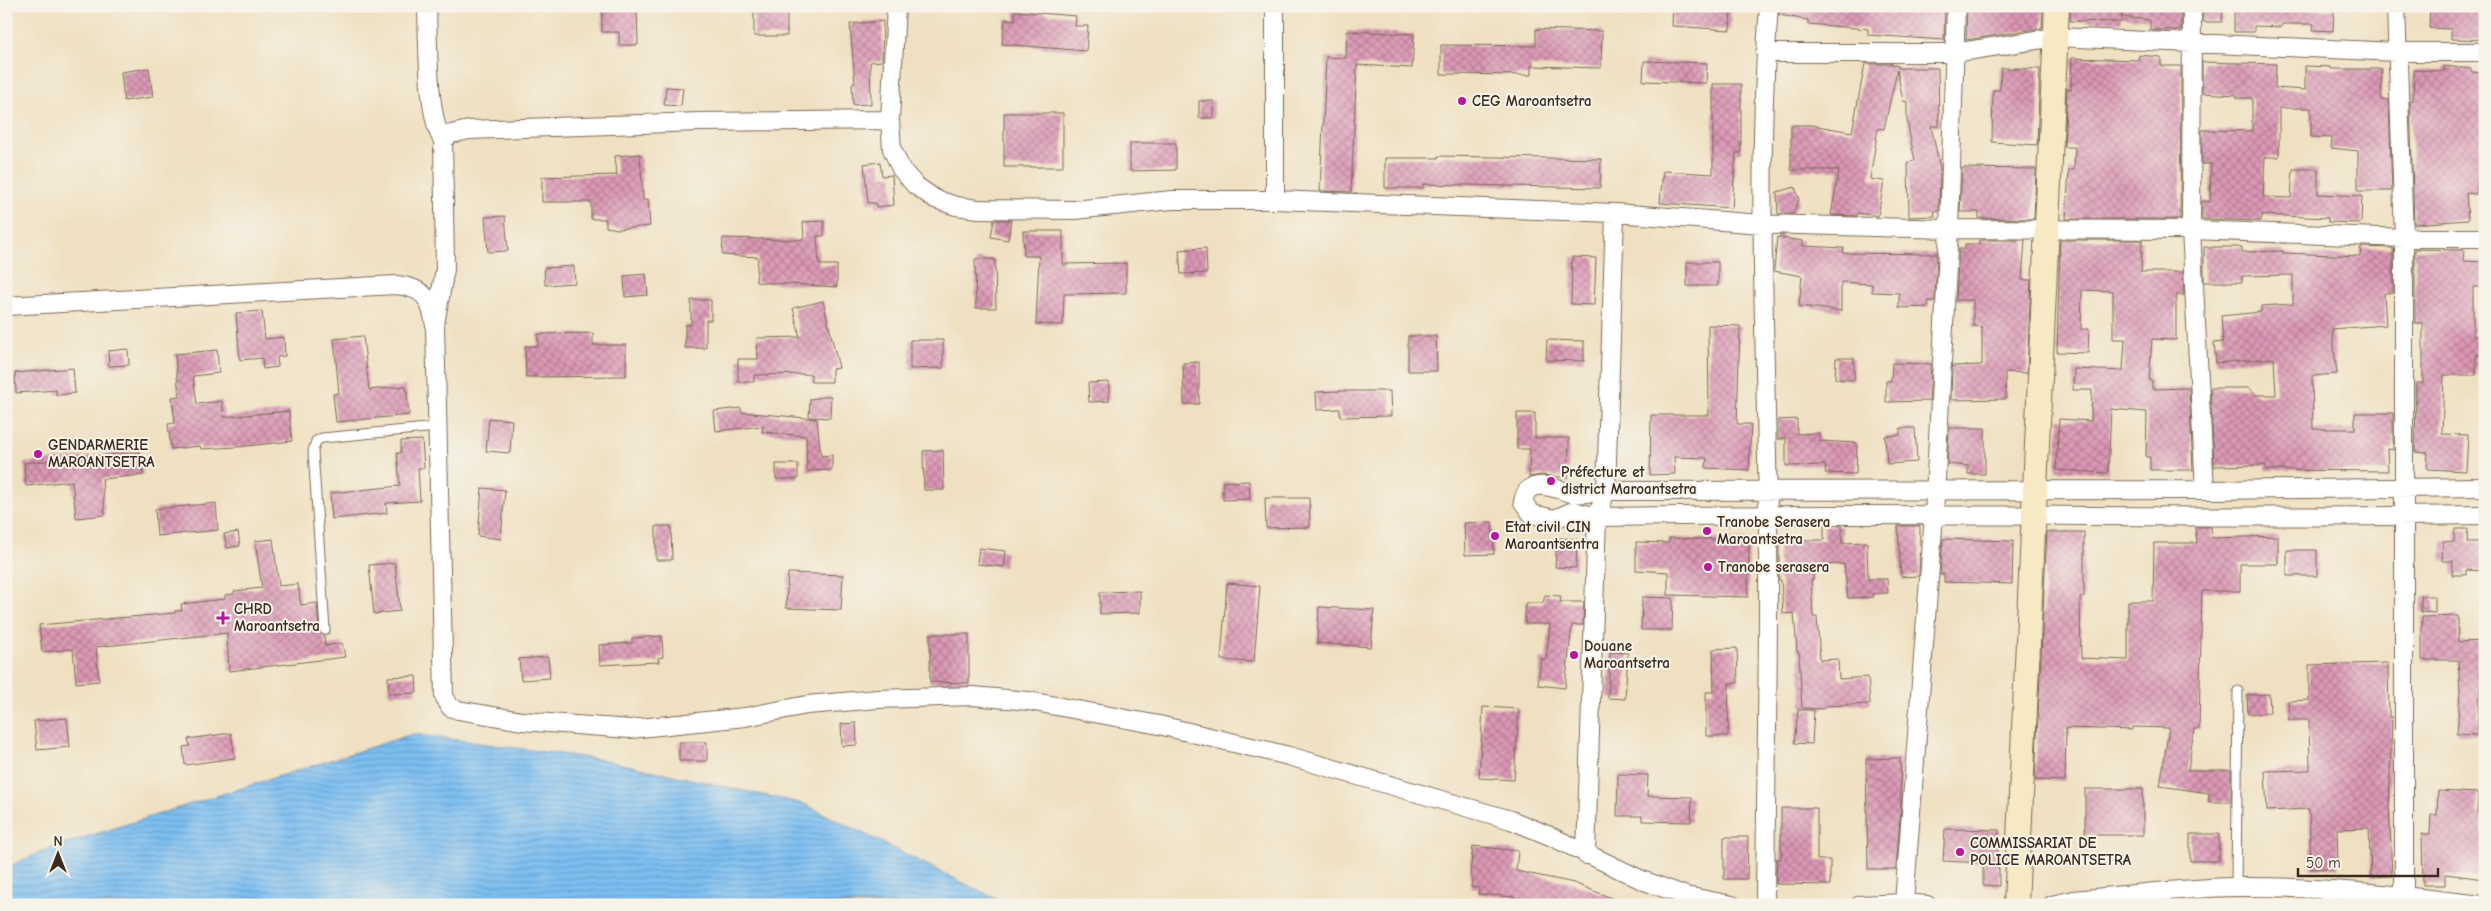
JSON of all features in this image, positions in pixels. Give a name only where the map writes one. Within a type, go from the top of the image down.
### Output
[{"type":"main road","points":[[2016,905],[2057,6]]},
{"type":"street","points":[[427,6],[433,107],[436,127],[443,140],[445,269],[435,325],[444,696],[450,707],[522,721],[630,730],[735,718],[806,705],[878,699],[973,696],[1029,701],[1159,724],[1289,756],[1511,820],[1550,836],[1586,855],[1642,880],[1686,896],[1732,905]]},
{"type":"street","points":[[896,6],[890,120],[892,149],[901,169],[915,185],[935,199],[956,206],[1074,210],[1172,200],[1275,200],[1615,213],[1762,224],[1949,229],[2191,230],[2404,238],[2485,238]]},
{"type":"street","points":[[1275,6],[1275,200]]},
{"type":"street","points":[[1765,905],[1768,514],[1766,491],[1762,224],[1769,6]]},
{"type":"street","points":[[1904,903],[1934,515],[1949,229],[1956,6]]},
{"type":"street","points":[[2192,6],[2191,230],[2205,490]]},
{"type":"street","points":[[2396,6],[2404,238],[2404,895]]},
{"type":"street","points":[[1766,53],[1954,53],[2056,37],[2397,52],[2485,52]]},
{"type":"street","points":[[443,140],[451,134],[469,130],[699,122],[890,120]]},
{"type":"street","points":[[1586,855],[1597,517],[1606,491],[1615,213]]},
{"type":"street","points":[[6,306],[396,285],[418,289],[427,297],[435,325]]},
{"type":"street","points":[[2485,487],[2036,491],[1606,491],[1571,493],[1558,488],[1539,486],[1524,494],[1525,507],[1537,516],[1555,518],[1573,511],[1597,517],[1768,514],[2034,517],[2403,517],[2485,515]]},
{"type":"street","points":[[2052,905],[2083,900],[2236,887],[2333,890],[2404,895],[2482,905]]},
{"type":"street","points":[[1860,905],[1904,903],[1927,905]]},
{"type":"lane","points":[[325,630],[313,451],[316,441],[322,438],[437,427]]},
{"type":"lane","points":[[2236,887],[2238,691]]},
{"type":"water","points":[[413,734],[604,760],[804,804],[1008,905],[6,905],[6,868],[45,850]]},
{"type":"building","points":[[602,6],[637,6],[638,45],[619,45],[619,32],[602,32]]},
{"type":"building","points":[[754,6],[787,6],[787,36],[754,36]]},
{"type":"building","points":[[1673,6],[1731,6],[1730,30],[1672,26]]},
{"type":"building","points":[[1780,6],[1945,6],[1944,40],[1868,35],[1868,29],[1808,24],[1808,20],[1779,15]]},
{"type":"building","points":[[1967,6],[2043,6],[2042,28],[1966,40]]},
{"type":"building","points":[[2071,6],[2122,6],[2121,22],[2070,21]]},
{"type":"building","points":[[2122,6],[2181,6],[2181,30],[2150,30],[2150,20],[2122,17]]},
{"type":"building","points":[[2203,6],[2223,6],[2222,22],[2203,22]]},
{"type":"building","points":[[2261,6],[2334,10],[2333,31],[2313,30],[2314,24],[2282,24],[2282,27],[2254,26],[2254,32],[2234,32],[2234,10],[2261,10]]},
{"type":"building","points":[[2430,6],[2485,6],[2485,40],[2451,39],[2451,29],[2429,28]]},
{"type":"building","points":[[1015,11],[1076,16],[1075,26],[1088,26],[1086,51],[1002,44],[1005,19],[1015,20]]},
{"type":"building","points":[[883,21],[882,61],[870,62],[871,104],[853,105],[852,83],[855,83],[850,24]]},
{"type":"building","points":[[1536,29],[1602,31],[1601,68],[1531,66],[1531,75],[1441,74],[1441,45],[1536,46]]},
{"type":"building","points":[[1347,31],[1414,34],[1412,68],[1357,65],[1351,192],[1320,191],[1326,57],[1346,58]]},
{"type":"building","points":[[2139,55],[2161,57],[2161,66],[2181,66],[2180,219],[2066,219],[2069,170],[2074,170],[2075,147],[2064,147],[2067,89],[2071,90],[2072,58],[2138,60]]},
{"type":"building","points":[[1644,61],[1707,63],[1706,83],[1643,81]]},
{"type":"building","points":[[2202,62],[2276,64],[2275,88],[2305,90],[2305,66],[2331,67],[2331,69],[2382,69],[2381,99],[2389,100],[2392,191],[2358,191],[2358,151],[2331,148],[2332,138],[2311,137],[2311,108],[2279,108],[2279,157],[2265,157],[2263,197],[2291,198],[2293,169],[2318,169],[2318,194],[2362,196],[2361,223],[2328,222],[2328,218],[2262,215],[2261,221],[2202,219],[2202,201],[2210,202],[2211,164],[2202,164],[2202,130],[2252,131],[2252,98],[2202,93]]},
{"type":"building","points":[[1865,64],[1891,64],[1898,66],[1898,68],[1938,68],[1939,126],[1931,126],[1940,168],[1939,211],[1934,211],[1935,216],[1909,217],[1908,162],[1915,161],[1907,121],[1907,102],[1903,101],[1897,70],[1884,129],[1878,128],[1870,179],[1884,181],[1878,216],[1858,213],[1857,216],[1831,215],[1839,170],[1791,170],[1791,125],[1811,125],[1852,132]]},
{"type":"building","points":[[2444,66],[2471,69],[2471,72],[2485,73],[2485,172],[2478,171],[2476,194],[2466,193],[2468,220],[2414,224],[2410,101],[2413,101],[2414,70],[2444,71]]},
{"type":"building","points":[[149,68],[153,97],[124,101],[121,72]]},
{"type":"building","points":[[2001,68],[2040,69],[2037,145],[1992,142],[1993,90],[2000,90]]},
{"type":"building","points":[[1713,84],[1741,84],[1741,153],[1736,153],[1732,208],[1660,203],[1663,171],[1713,174]]},
{"type":"building","points":[[666,87],[683,88],[681,106],[664,105]]},
{"type":"building","points":[[1199,101],[1214,101],[1214,118],[1199,118]]},
{"type":"building","points":[[1004,113],[1063,113],[1063,167],[1004,167]]},
{"type":"building","points":[[1130,143],[1176,143],[1176,170],[1130,171]]},
{"type":"building","points":[[640,154],[643,200],[648,199],[650,226],[618,229],[606,227],[606,219],[591,219],[591,202],[542,202],[542,177],[617,175],[615,156]]},
{"type":"building","points":[[1438,156],[1601,159],[1600,188],[1423,184],[1423,188],[1385,188],[1385,158],[1438,158]]},
{"type":"building","points":[[880,162],[882,176],[892,175],[894,205],[876,207],[876,203],[868,203],[864,164]]},
{"type":"building","points":[[1962,168],[2036,169],[2034,219],[1979,218],[1979,212],[1960,212]]},
{"type":"building","points":[[1795,187],[1799,199],[1793,214],[1778,214],[1777,192]]},
{"type":"building","points":[[505,216],[508,251],[488,252],[485,217]]},
{"type":"building","points":[[994,220],[1011,220],[1008,240],[991,237]]},
{"type":"building","points":[[824,221],[824,236],[817,236],[819,265],[837,265],[837,287],[756,282],[758,257],[722,255],[723,238],[799,240],[804,238],[803,222]]},
{"type":"building","points":[[1023,231],[1063,231],[1063,264],[1126,263],[1126,293],[1064,294],[1063,325],[1036,324],[1039,256],[1024,256]]},
{"type":"building","points":[[1780,235],[1784,235],[1782,238],[1803,241],[1803,246],[1844,248],[1843,253],[1937,254],[1935,301],[1928,301],[1929,307],[1899,308],[1899,293],[1872,292],[1872,284],[1841,282],[1841,311],[1799,306],[1802,276],[1774,271],[1777,237],[1780,238]]},
{"type":"building","points":[[1979,240],[2025,240],[2022,280],[2031,280],[2027,373],[2005,372],[2006,399],[1951,400],[1952,366],[1982,365],[1982,327],[1973,326],[1973,300],[1956,300],[1959,249],[1965,249],[1965,244],[1979,244]]},
{"type":"building","points":[[2060,240],[2142,240],[2141,272],[2183,272],[2184,295],[2176,295],[2176,340],[2152,339],[2149,381],[2152,381],[2152,389],[2189,388],[2193,470],[2150,470],[2150,457],[2146,457],[2147,412],[2111,409],[2108,473],[2056,470],[2059,419],[2091,421],[2092,390],[2073,390],[2074,369],[2123,371],[2125,339],[2113,339],[2113,291],[2082,290],[2081,329],[2089,329],[2088,353],[2057,352]]},
{"type":"building","points":[[2204,247],[2242,247],[2242,252],[2283,251],[2283,253],[2360,256],[2361,247],[2393,248],[2393,293],[2384,293],[2386,325],[2332,329],[2337,374],[2312,376],[2313,429],[2355,429],[2355,413],[2393,413],[2393,450],[2387,449],[2388,471],[2266,470],[2266,465],[2214,466],[2210,388],[2248,388],[2256,395],[2276,395],[2274,358],[2216,363],[2214,343],[2223,342],[2221,316],[2261,312],[2261,306],[2293,304],[2293,275],[2242,276],[2242,282],[2204,282]]},
{"type":"building","points":[[1206,248],[1207,273],[1181,274],[1179,250]]},
{"type":"building","points":[[2415,249],[2464,250],[2463,261],[2485,262],[2485,287],[2473,287],[2473,336],[2485,336],[2485,355],[2476,355],[2476,375],[2444,375],[2442,434],[2468,435],[2466,471],[2427,469],[2428,453],[2415,452],[2416,383],[2423,383],[2423,323],[2415,323]]},
{"type":"building","points":[[1572,257],[1596,258],[1594,305],[1571,304]]},
{"type":"building","points":[[975,259],[995,259],[996,308],[976,308]]},
{"type":"building","points":[[1687,262],[1718,262],[1718,286],[1687,286]]},
{"type":"building","points":[[574,266],[575,283],[545,285],[544,268]]},
{"type":"building","points":[[646,274],[648,295],[625,297],[624,276]]},
{"type":"building","points":[[691,300],[711,300],[711,320],[706,320],[706,348],[685,348],[685,325],[691,325]]},
{"type":"building","points":[[823,301],[839,368],[832,369],[832,382],[811,382],[811,374],[754,375],[754,382],[738,382],[738,359],[758,359],[757,338],[800,337],[793,308]]},
{"type":"building","points":[[262,311],[265,339],[284,337],[285,356],[277,357],[278,367],[263,369],[262,358],[240,360],[236,313]]},
{"type":"building","points":[[1708,325],[1740,326],[1737,424],[1751,424],[1749,470],[1706,468],[1707,458],[1674,457],[1675,474],[1650,475],[1651,415],[1709,415]]},
{"type":"building","points":[[593,333],[593,345],[626,345],[626,376],[526,377],[525,346],[538,346],[538,334]]},
{"type":"building","points":[[363,336],[369,390],[406,386],[409,415],[336,422],[333,394],[339,393],[334,339]]},
{"type":"building","points":[[1408,336],[1436,336],[1437,371],[1408,371]]},
{"type":"building","points":[[910,340],[943,340],[943,368],[910,369]]},
{"type":"building","points":[[1547,340],[1584,341],[1584,361],[1546,360]]},
{"type":"building","points":[[128,349],[129,365],[109,366],[108,351]]},
{"type":"building","points":[[217,350],[219,373],[193,376],[197,404],[222,401],[224,417],[289,411],[292,441],[237,447],[201,449],[200,446],[171,449],[168,424],[175,423],[172,397],[179,396],[175,354]]},
{"type":"building","points":[[1836,358],[1854,358],[1854,380],[1835,379]]},
{"type":"building","points":[[1199,362],[1199,404],[1184,404],[1183,363]]},
{"type":"building","points":[[1892,363],[1931,364],[1929,401],[1886,402],[1886,381],[1891,381]]},
{"type":"building","points":[[73,368],[75,393],[56,395],[56,390],[16,393],[15,373]]},
{"type":"building","points":[[1109,382],[1109,401],[1089,402],[1088,383]]},
{"type":"building","points":[[1390,391],[1391,416],[1340,417],[1340,409],[1317,410],[1316,392]]},
{"type":"building","points":[[831,396],[830,418],[809,417],[810,399]]},
{"type":"building","points":[[741,408],[741,412],[817,419],[821,456],[832,455],[832,470],[807,471],[806,436],[762,432],[763,426],[716,431],[714,411]]},
{"type":"building","points":[[1517,413],[1535,413],[1535,438],[1569,438],[1568,478],[1542,475],[1529,477],[1530,449],[1517,449]]},
{"type":"building","points":[[489,418],[512,420],[510,453],[486,451]]},
{"type":"building","points":[[1797,419],[1797,434],[1819,433],[1819,441],[1857,443],[1856,474],[1825,473],[1826,465],[1786,466],[1786,438],[1778,439],[1778,420]]},
{"type":"building","points":[[1900,428],[1915,428],[1917,462],[1887,464],[1885,436],[1900,435]]},
{"type":"building","points":[[1949,428],[1985,428],[1985,474],[1968,474],[1968,466],[1947,464]]},
{"type":"building","points":[[422,440],[424,468],[418,468],[420,501],[386,503],[387,513],[332,519],[330,493],[400,486],[397,453],[401,453],[401,441]]},
{"type":"building","points":[[943,450],[944,490],[924,490],[923,451]]},
{"type":"building","points":[[140,452],[143,475],[102,479],[105,515],[76,518],[72,481],[26,486],[24,463]]},
{"type":"building","points":[[776,464],[798,464],[798,479],[776,479]]},
{"type":"building","points":[[1249,481],[1250,499],[1223,500],[1223,482]]},
{"type":"building","points":[[482,488],[505,490],[501,539],[478,536]]},
{"type":"building","points":[[1265,498],[1309,498],[1310,527],[1266,528]]},
{"type":"building","points":[[216,503],[218,530],[157,536],[155,509]]},
{"type":"building","points":[[1492,522],[1494,554],[1465,555],[1464,523]]},
{"type":"building","points":[[1824,525],[1842,526],[1842,543],[1867,542],[1868,579],[1887,579],[1888,593],[1872,594],[1873,597],[1848,598],[1844,564],[1813,565],[1813,580],[1811,580],[1813,617],[1817,617],[1820,660],[1838,659],[1839,679],[1868,677],[1870,704],[1824,706],[1824,709],[1802,708],[1799,652],[1797,652],[1794,613],[1783,614],[1781,580],[1779,580],[1779,536],[1792,536],[1792,540],[1824,540]]},
{"type":"building","points":[[656,526],[671,526],[672,560],[656,560]]},
{"type":"building","points":[[1898,526],[1920,526],[1919,576],[1901,577]]},
{"type":"building","points":[[2195,527],[2211,527],[2212,538],[2278,536],[2278,564],[2240,564],[2240,591],[2202,591],[2199,729],[2194,729],[2188,770],[2231,770],[2231,802],[2209,802],[2209,793],[2160,786],[2169,728],[2132,727],[2132,730],[2066,728],[2065,781],[2035,780],[2047,532],[2084,532],[2084,597],[2080,597],[2081,658],[2128,660],[2128,601],[2153,601],[2154,543],[2197,543]]},
{"type":"building","points":[[2455,529],[2468,529],[2467,542],[2485,542],[2485,571],[2466,570],[2466,575],[2452,575],[2453,561],[2442,561],[2443,541],[2454,542]]},
{"type":"building","points":[[238,532],[240,546],[227,548],[224,534]]},
{"type":"building","points":[[1557,538],[1577,539],[1576,568],[1555,567]]},
{"type":"building","name":"Tranobe serasera","points":[[1669,538],[1749,540],[1748,597],[1668,595],[1668,572],[1636,570],[1636,542],[1669,543]]},
{"type":"building","points":[[273,539],[279,586],[298,584],[301,605],[317,603],[319,630],[324,636],[325,646],[342,643],[345,657],[229,671],[227,633],[96,647],[99,681],[76,683],[73,649],[42,652],[39,625],[175,613],[175,611],[182,611],[181,604],[225,599],[225,595],[234,594],[234,591],[262,588],[255,541]]},
{"type":"building","points":[[1943,539],[2013,541],[2012,584],[1944,582],[1944,574],[1940,575]]},
{"type":"building","points":[[979,548],[1006,551],[1004,567],[977,564]]},
{"type":"building","points":[[2287,550],[2317,550],[2317,576],[2287,576]]},
{"type":"building","points":[[395,563],[400,611],[374,614],[369,565]]},
{"type":"building","points":[[788,573],[843,575],[841,610],[786,608]]},
{"type":"building","points":[[1227,583],[1260,586],[1254,662],[1221,660]]},
{"type":"building","points":[[1140,591],[1140,613],[1100,614],[1100,592]]},
{"type":"building","points":[[1545,595],[1561,596],[1560,602],[1584,602],[1583,625],[1572,625],[1565,688],[1538,685],[1541,659],[1546,660],[1550,624],[1525,624],[1525,603],[1543,603]]},
{"type":"building","points":[[2421,596],[2435,596],[2435,613],[2421,612]]},
{"type":"building","points":[[1642,597],[1673,598],[1672,630],[1641,630]]},
{"type":"building","points":[[1319,607],[1374,610],[1371,647],[1317,643]]},
{"type":"building","points":[[2458,616],[2458,642],[2485,641],[2485,668],[2480,668],[2481,697],[2479,697],[2477,735],[2457,734],[2460,692],[2458,660],[2422,660],[2422,617]]},
{"type":"building","points":[[930,634],[969,634],[969,683],[930,682]]},
{"type":"building","points":[[662,636],[663,657],[658,658],[659,662],[600,665],[599,645],[632,643],[632,638]]},
{"type":"building","points":[[1737,648],[1738,683],[1729,683],[1728,736],[1706,736],[1706,692],[1714,692],[1713,649]]},
{"type":"building","points":[[1610,652],[1628,653],[1625,699],[1608,698]]},
{"type":"building","points":[[548,657],[550,678],[521,680],[519,659]]},
{"type":"building","points":[[2388,663],[2389,717],[2392,717],[2389,806],[2392,876],[2371,877],[2369,828],[2337,829],[2338,868],[2311,869],[2309,809],[2267,811],[2265,771],[2310,770],[2309,720],[2289,720],[2288,701],[2309,700],[2309,665]]},
{"type":"building","points":[[416,676],[417,693],[389,694],[388,677]]},
{"type":"building","points":[[2269,694],[2270,713],[2248,714],[2247,695]]},
{"type":"building","points":[[1483,707],[1519,709],[1514,780],[1479,778]]},
{"type":"building","points":[[1798,710],[1814,710],[1812,744],[1794,743]]},
{"type":"building","points":[[67,718],[70,747],[37,750],[34,721]]},
{"type":"building","points":[[856,723],[857,745],[842,746],[841,724]]},
{"type":"building","points":[[231,733],[235,758],[185,765],[183,747],[190,746],[188,739]]},
{"type":"building","points":[[679,742],[707,742],[707,761],[679,761]]},
{"type":"building","points":[[1900,758],[1901,807],[1896,869],[1868,869],[1866,759]]},
{"type":"building","points":[[1618,774],[1648,775],[1647,796],[1692,797],[1691,822],[1642,821],[1642,816],[1617,816]]},
{"type":"building","points":[[2085,789],[2143,789],[2143,835],[2085,835]]},
{"type":"building","points":[[2438,791],[2478,793],[2477,813],[2483,814],[2482,831],[2485,832],[2485,879],[2445,874],[2445,885],[2423,885],[2422,834],[2430,834],[2431,815],[2437,815]]},
{"type":"building","points":[[1781,808],[1817,808],[1817,860],[1830,860],[1830,885],[1776,884],[1777,859],[1781,859]]},
{"type":"building","points":[[1945,829],[1999,830],[1997,868],[1999,868],[1999,886],[1983,885],[1983,863],[1943,861]]},
{"type":"building","points":[[2190,834],[2219,834],[2219,861],[2190,861]]},
{"type":"building","points":[[1724,837],[1748,837],[1747,879],[1724,879]]},
{"type":"building","points":[[1473,846],[1518,851],[1516,871],[1574,883],[1629,905],[1513,905],[1514,897],[1478,894],[1479,888],[1471,887],[1472,878],[1470,874]]},
{"type":"place","name":"CEG Maroantsetra","points":[[1462,101]]},
{"type":"place","name":"GENDARMERIE MAROANTSETRA","points":[[38,454]]},
{"type":"place","name":"Préfecture et district Maroantsetra","points":[[1551,481]]},
{"type":"place","name":"Tranobe Serasera Maroantsetra","points":[[1707,531]]},
{"type":"place","name":"Etat civil CIN Maroantsentra","points":[[1495,536]]},
{"type":"place","name":"Tranobe serasera","points":[[1708,567]]},
{"type":"place","name":"CHRD Maroantsetra","points":[[223,618]]},
{"type":"place","name":"Douane Maroantsetra","points":[[1574,655]]},
{"type":"place","name":"COMMISSARIAT DE POLICE MAROANTSETRA","points":[[1960,852]]}]
